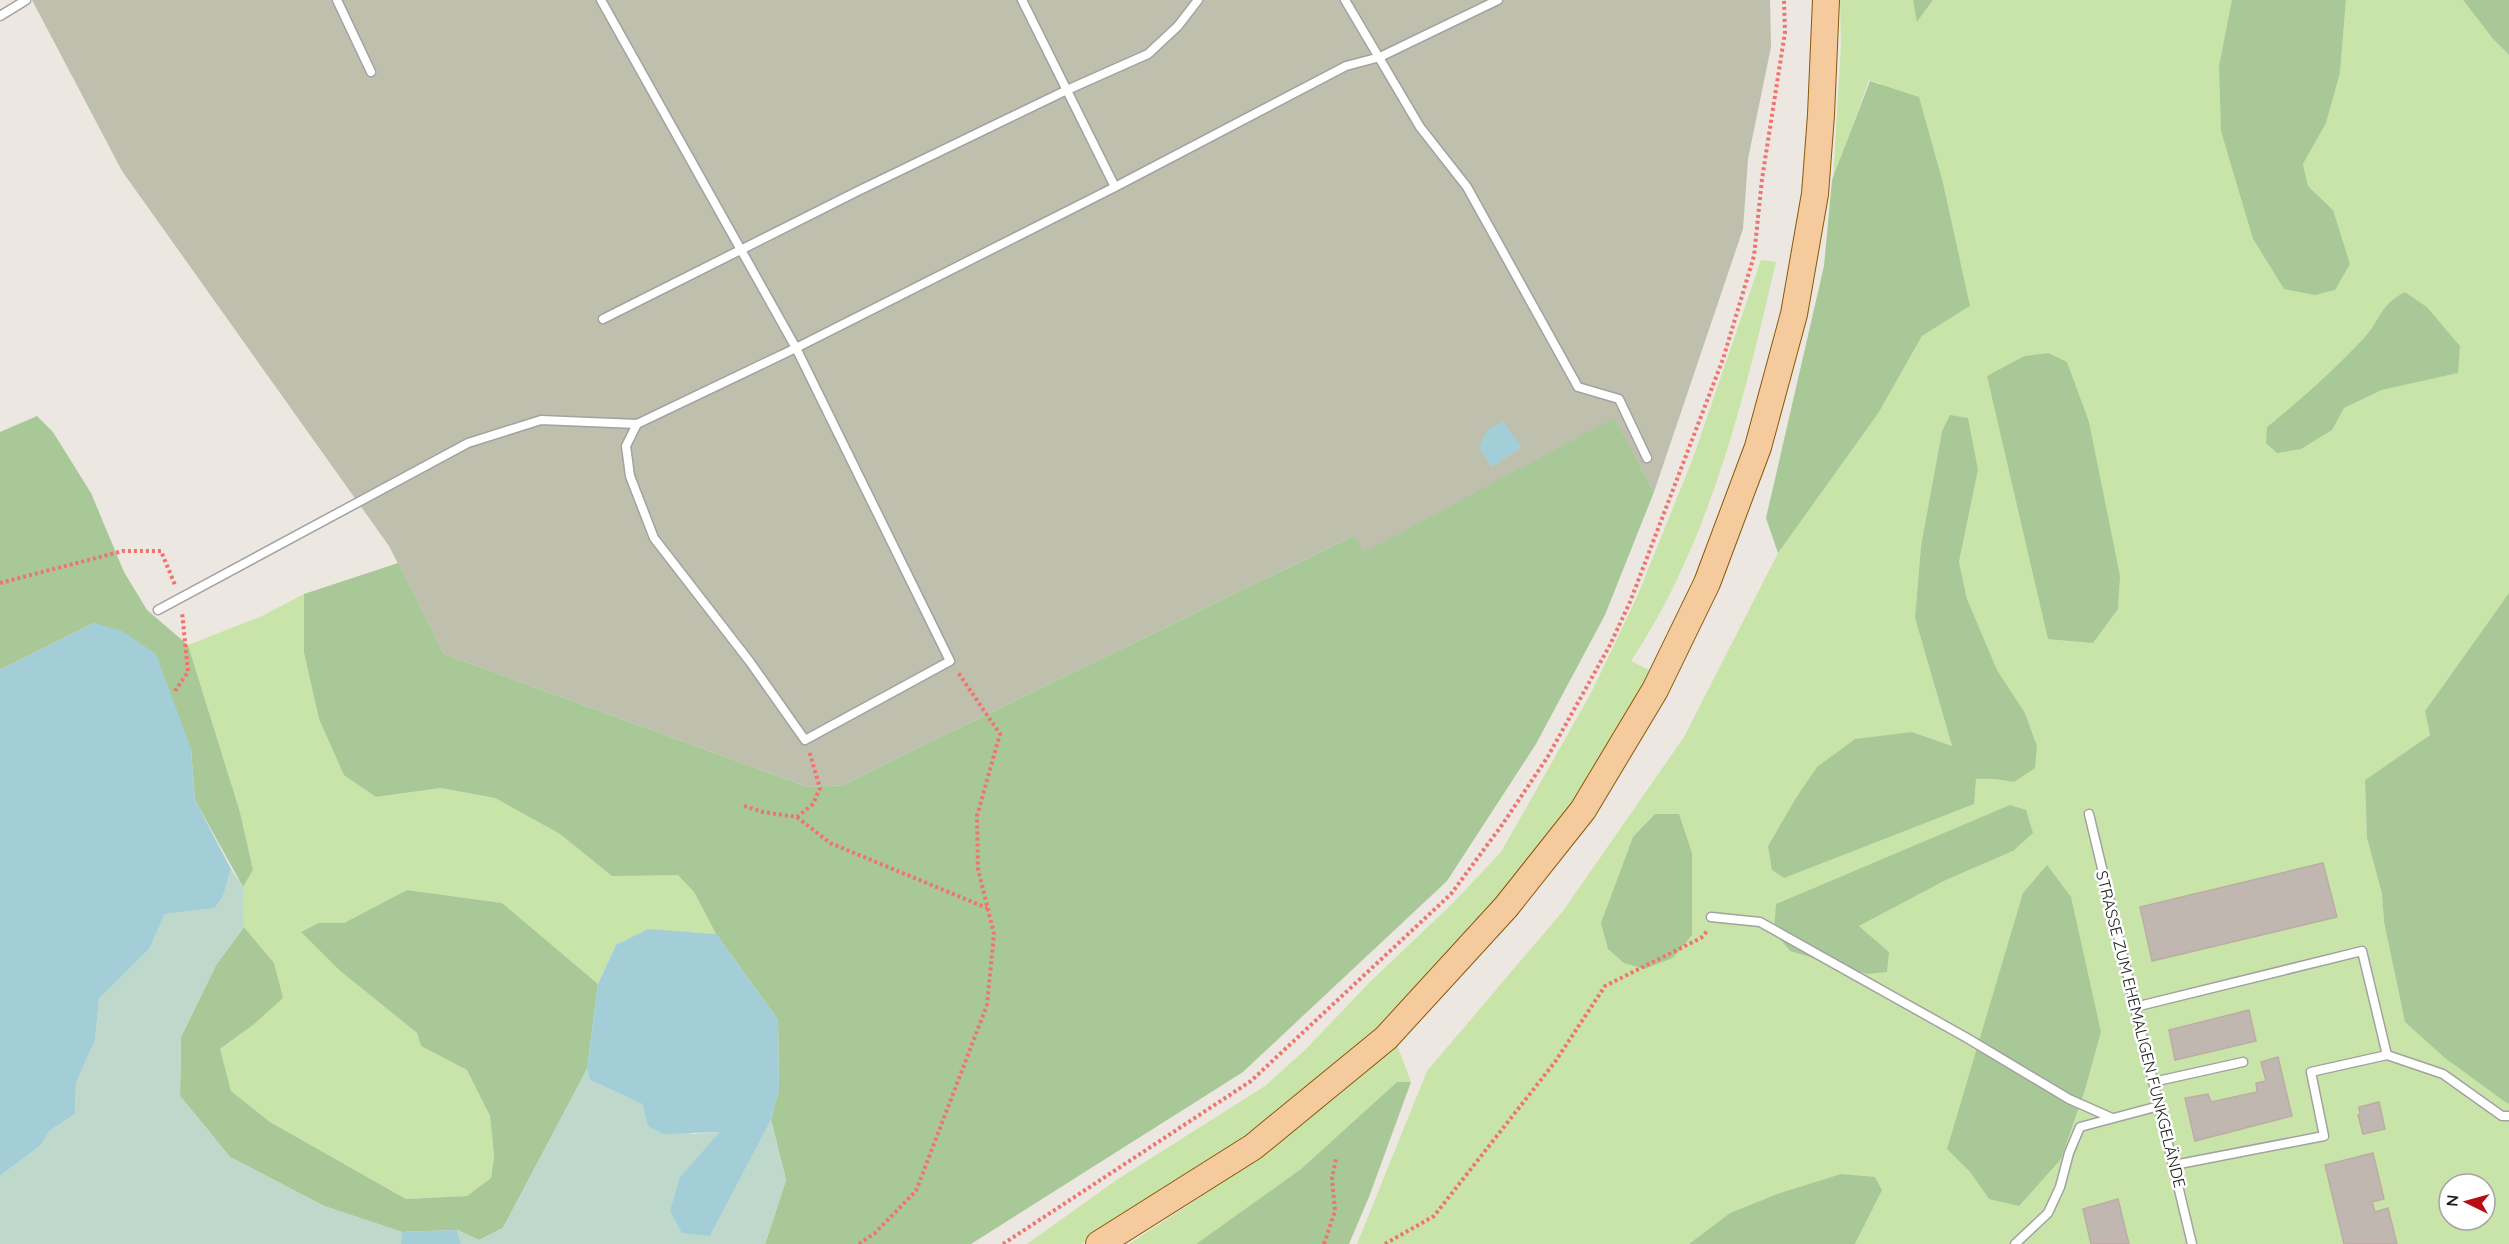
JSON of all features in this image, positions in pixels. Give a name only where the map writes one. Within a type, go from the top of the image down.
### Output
[{"type":"main road","points":[[1099,1244],[1253,1147],[1386,1038],[1506,907],[1583,810],[1655,690],[1707,583],[1758,447],[1794,314],[1815,194],[1826,0]]},
{"type":"lane","points":[[0,16],[27,0]]},
{"type":"lane","points":[[337,0],[371,72]]},
{"type":"lane","points":[[1022,0],[1115,187]]},
{"type":"lane","points":[[603,319],[858,191],[1067,90],[1148,54],[1178,26],[1198,0]]},
{"type":"lane","points":[[1345,0],[1420,128],[1467,187],[1578,387],[1619,399],[1647,458]]},
{"type":"lane","points":[[158,610],[468,443],[541,420],[637,424],[796,348],[1115,187],[1346,66],[1380,57],[1498,0]]},
{"type":"lane","points":[[605,2],[796,348],[950,660],[805,740],[750,662],[654,538],[630,476],[626,446],[637,424]]},
{"type":"lane","name":"STRASSE ZUM EHEMALIGEN FUNKGELÄNDE","points":[[2089,814],[2193,1244]]},
{"type":"lane","points":[[1715,918],[1760,922],[1967,1038],[2069,1099],[2112,1118]]},
{"type":"lane","points":[[2135,1007],[2362,951],[2387,1055]]},
{"type":"lane","points":[[2174,1165],[2324,1136],[2311,1072],[2387,1055],[2443,1074],[2502,1116],[2509,1116]]},
{"type":"lane","points":[[2153,1082],[2243,1062]]},
{"type":"lane","points":[[2015,1244],[2048,1213],[2060,1186],[2069,1153],[2080,1127],[2159,1106]]},
{"type":"path","points":[[1003,1244],[1251,1081],[1451,894],[1502,825],[1547,758],[1610,645],[1630,602],[1723,359],[1754,256],[1763,167],[1785,32],[1784,0]]},
{"type":"path","points":[[0,583],[123,551],[161,551],[172,574],[184,618],[188,672],[175,691]]},
{"type":"path","points":[[859,1244],[875,1233],[916,1191],[987,1005],[994,934],[978,869],[977,816],[1000,734],[950,660]]},
{"type":"path","points":[[797,817],[813,804],[820,788],[805,740]]},
{"type":"path","points":[[744,806],[763,812],[797,817],[830,843],[987,908]]},
{"type":"path","points":[[1385,1244],[1434,1216],[1555,1062],[1605,986],[1701,938],[1715,918]]},
{"type":"path","points":[[1324,1244],[1335,1211],[1332,1179],[1336,1160]]},
{"type":"shaded area","points":[[32,0],[1770,0],[1771,47],[1748,159],[1743,229],[1654,492],[1614,419],[1362,554],[1355,535],[842,785],[808,787],[444,654],[389,546],[122,171]]},
{"type":"shaded area","points":[[231,869],[243,887],[244,927],[216,965],[181,1037],[180,1096],[230,1157],[324,1206],[402,1232],[401,1244],[0,1244],[0,1176],[41,1145],[49,1131],[75,1114],[76,1083],[95,1040],[99,999],[149,949],[165,914],[215,908],[223,896]]},
{"type":"shaded area","points":[[587,1069],[590,1080],[642,1104],[648,1126],[693,1134],[721,1132],[710,1236],[771,1120],[786,1180],[765,1244],[461,1244],[457,1230],[479,1240],[503,1228]]},
{"type":"green space","points":[[1840,0],[1913,0],[1918,21],[1933,0],[2233,0],[2219,66],[2253,239],[2284,289],[2333,210],[2308,186],[2303,164],[2326,122],[2340,73],[2346,0],[2463,0],[2493,39],[2509,55],[2509,593],[2425,711],[2430,735],[2365,780],[2367,838],[2382,894],[2384,922],[2405,1022],[2509,1104],[2509,1244],[1855,1244],[1864,1226],[1777,1194],[1730,1213],[1689,1244],[1357,1244],[1427,1071],[1563,911],[1684,737],[1778,553],[1773,507],[1836,470],[1879,412],[1922,336],[1970,306],[1860,123],[1881,84],[1869,80],[1833,180],[1841,45]],"holes":[[[2405,292],[2427,307],[2460,346],[2457,373],[2382,390],[2344,408],[2267,427],[2352,351],[2390,302]],[[2048,353],[1988,376],[2024,356]],[[1942,431],[1978,470],[1959,562],[1967,599],[1997,671],[2025,713],[2037,746],[2014,782],[1976,779],[1768,846],[1817,767],[1912,732],[1952,746],[1915,618],[1921,546]],[[2010,806],[2026,811],[2013,851],[1946,880],[1859,926],[1889,952],[1776,905]],[[2101,1032],[2085,1090],[2061,1159],[1989,1199],[1970,1172],[1947,1148]]]},
{"type":"green space","points":[[1913,0],[1933,0],[1917,22]]},
{"type":"green space","points":[[2232,0],[2346,0],[2340,73],[2326,123],[2303,164],[2308,186],[2333,210],[2350,264],[2335,290],[2315,295],[2284,289],[2253,239],[2221,131],[2219,66]]},
{"type":"green space","points":[[2463,0],[2509,0],[2509,55],[2493,39]]},
{"type":"green space","points":[[1870,81],[1919,97],[1943,183],[1970,306],[1922,336],[1879,412],[1778,553],[1766,518],[1824,266],[1832,180]]},
{"type":"green space","points":[[1761,260],[1776,262],[1751,365],[1721,468],[1682,568],[1659,615],[1631,661],[1651,671],[1575,797],[1529,862],[1436,969],[1385,1020],[1273,1115],[1151,1203],[1081,1244],[1027,1244],[1115,1181],[1265,1086],[1305,1050],[1501,852],[1590,695],[1637,597],[1693,458]]},
{"type":"green space","points":[[2405,292],[2427,307],[2460,346],[2458,373],[2382,390],[2344,408],[2332,430],[2301,449],[2277,453],[2266,443],[2267,427],[2340,362],[2369,332],[2390,302]]},
{"type":"green space","points":[[2048,353],[2067,362],[2089,422],[2120,576],[2118,609],[2093,643],[2048,639],[1987,376],[2024,356]]},
{"type":"green space","points":[[1950,415],[1968,418],[1978,470],[1959,562],[1967,599],[1997,670],[2025,713],[2037,746],[2035,768],[2014,782],[1976,779],[1974,804],[1784,878],[1772,870],[1768,846],[1817,767],[1855,739],[1912,732],[1952,746],[1915,618],[1921,546],[1942,431]]},
{"type":"green space","points":[[37,416],[53,432],[91,493],[124,572],[147,610],[188,645],[240,812],[253,870],[243,887],[195,800],[191,749],[94,623],[0,670],[0,432]]},
{"type":"green space","points":[[1614,418],[1654,492],[1605,615],[1536,744],[1447,881],[1243,1072],[971,1244],[765,1244],[786,1180],[771,1120],[779,1089],[778,1020],[716,934],[694,892],[678,875],[612,876],[560,834],[495,798],[441,788],[376,797],[344,775],[319,719],[304,653],[304,594],[398,563],[444,654],[808,787],[842,785],[1355,535],[1363,553]]},
{"type":"green space","points":[[2509,593],[2508,1104],[2445,1058],[2405,1022],[2384,922],[2382,894],[2367,838],[2365,780],[2430,735],[2425,711]]},
{"type":"green space","points":[[304,594],[304,653],[319,719],[376,797],[442,788],[495,798],[560,834],[612,875],[679,875],[694,892],[716,934],[685,932],[616,945],[598,984],[502,903],[407,890],[344,923],[318,923],[301,932],[339,970],[417,1033],[421,1046],[467,1070],[490,1116],[494,1156],[491,1178],[467,1196],[406,1199],[270,1122],[231,1091],[219,1050],[253,1025],[274,963],[244,927],[243,887],[253,870],[240,812],[188,645],[260,617]]},
{"type":"green space","points":[[2010,805],[2026,810],[2033,833],[2013,851],[1946,880],[1859,926],[1889,952],[1887,972],[1867,974],[1790,951],[1774,931],[1776,904]]},
{"type":"green space","points":[[1655,814],[1679,814],[1692,853],[1692,935],[1673,958],[1644,969],[1624,963],[1608,949],[1601,923],[1633,837]]},
{"type":"green space","points":[[2047,865],[2071,897],[2101,1032],[2085,1090],[2061,1159],[2019,1206],[1989,1199],[1970,1172],[1947,1149],[2023,893]]},
{"type":"green space","points":[[407,890],[502,903],[598,984],[587,1069],[503,1228],[479,1240],[457,1230],[402,1232],[324,1206],[230,1157],[180,1096],[181,1037],[216,965],[244,927],[274,963],[283,998],[253,1025],[220,1049],[231,1091],[270,1122],[406,1199],[467,1196],[491,1178],[494,1156],[490,1116],[467,1070],[421,1046],[417,1033],[339,970],[301,932],[318,923],[344,923]]},
{"type":"green space","points":[[1397,1045],[1411,1082],[1397,1082],[1301,1169],[1196,1244],[1129,1244],[1208,1192],[1320,1108]]},
{"type":"green space","points":[[1397,1082],[1411,1082],[1369,1197],[1349,1244],[1196,1244],[1301,1169]]},
{"type":"green space","points":[[1841,1174],[1875,1177],[1882,1190],[1855,1244],[1689,1244],[1730,1213],[1777,1194]]},
{"type":"water","points":[[1503,421],[1522,447],[1492,467],[1479,448],[1486,431]]},
{"type":"water","points":[[94,623],[122,631],[156,654],[191,749],[195,800],[231,869],[223,896],[215,908],[165,914],[149,949],[99,999],[95,1040],[76,1083],[75,1114],[49,1131],[41,1145],[0,1176],[0,670]]},
{"type":"water","points":[[648,929],[716,934],[778,1020],[779,1089],[771,1120],[710,1236],[682,1233],[670,1211],[680,1177],[720,1132],[663,1134],[648,1126],[642,1104],[590,1080],[587,1069],[598,984],[616,945]]},
{"type":"water","points":[[457,1230],[461,1244],[401,1244],[402,1232]]},
{"type":"building","points":[[2323,863],[2337,917],[2152,961],[2140,907]]},
{"type":"building","points":[[2249,1010],[2256,1041],[2175,1060],[2169,1030]]},
{"type":"building","points":[[2278,1057],[2292,1116],[2195,1141],[2185,1098],[2208,1094],[2211,1102],[2257,1092],[2256,1083],[2266,1081],[2261,1062]]},
{"type":"building","points":[[2379,1102],[2385,1129],[2363,1134],[2358,1115],[2360,1115],[2359,1107]]},
{"type":"building","points":[[2373,1153],[2384,1199],[2372,1202],[2375,1212],[2388,1208],[2397,1244],[2344,1244],[2325,1165]]},
{"type":"building","points":[[2118,1199],[2129,1244],[2091,1244],[2083,1209]]}]
